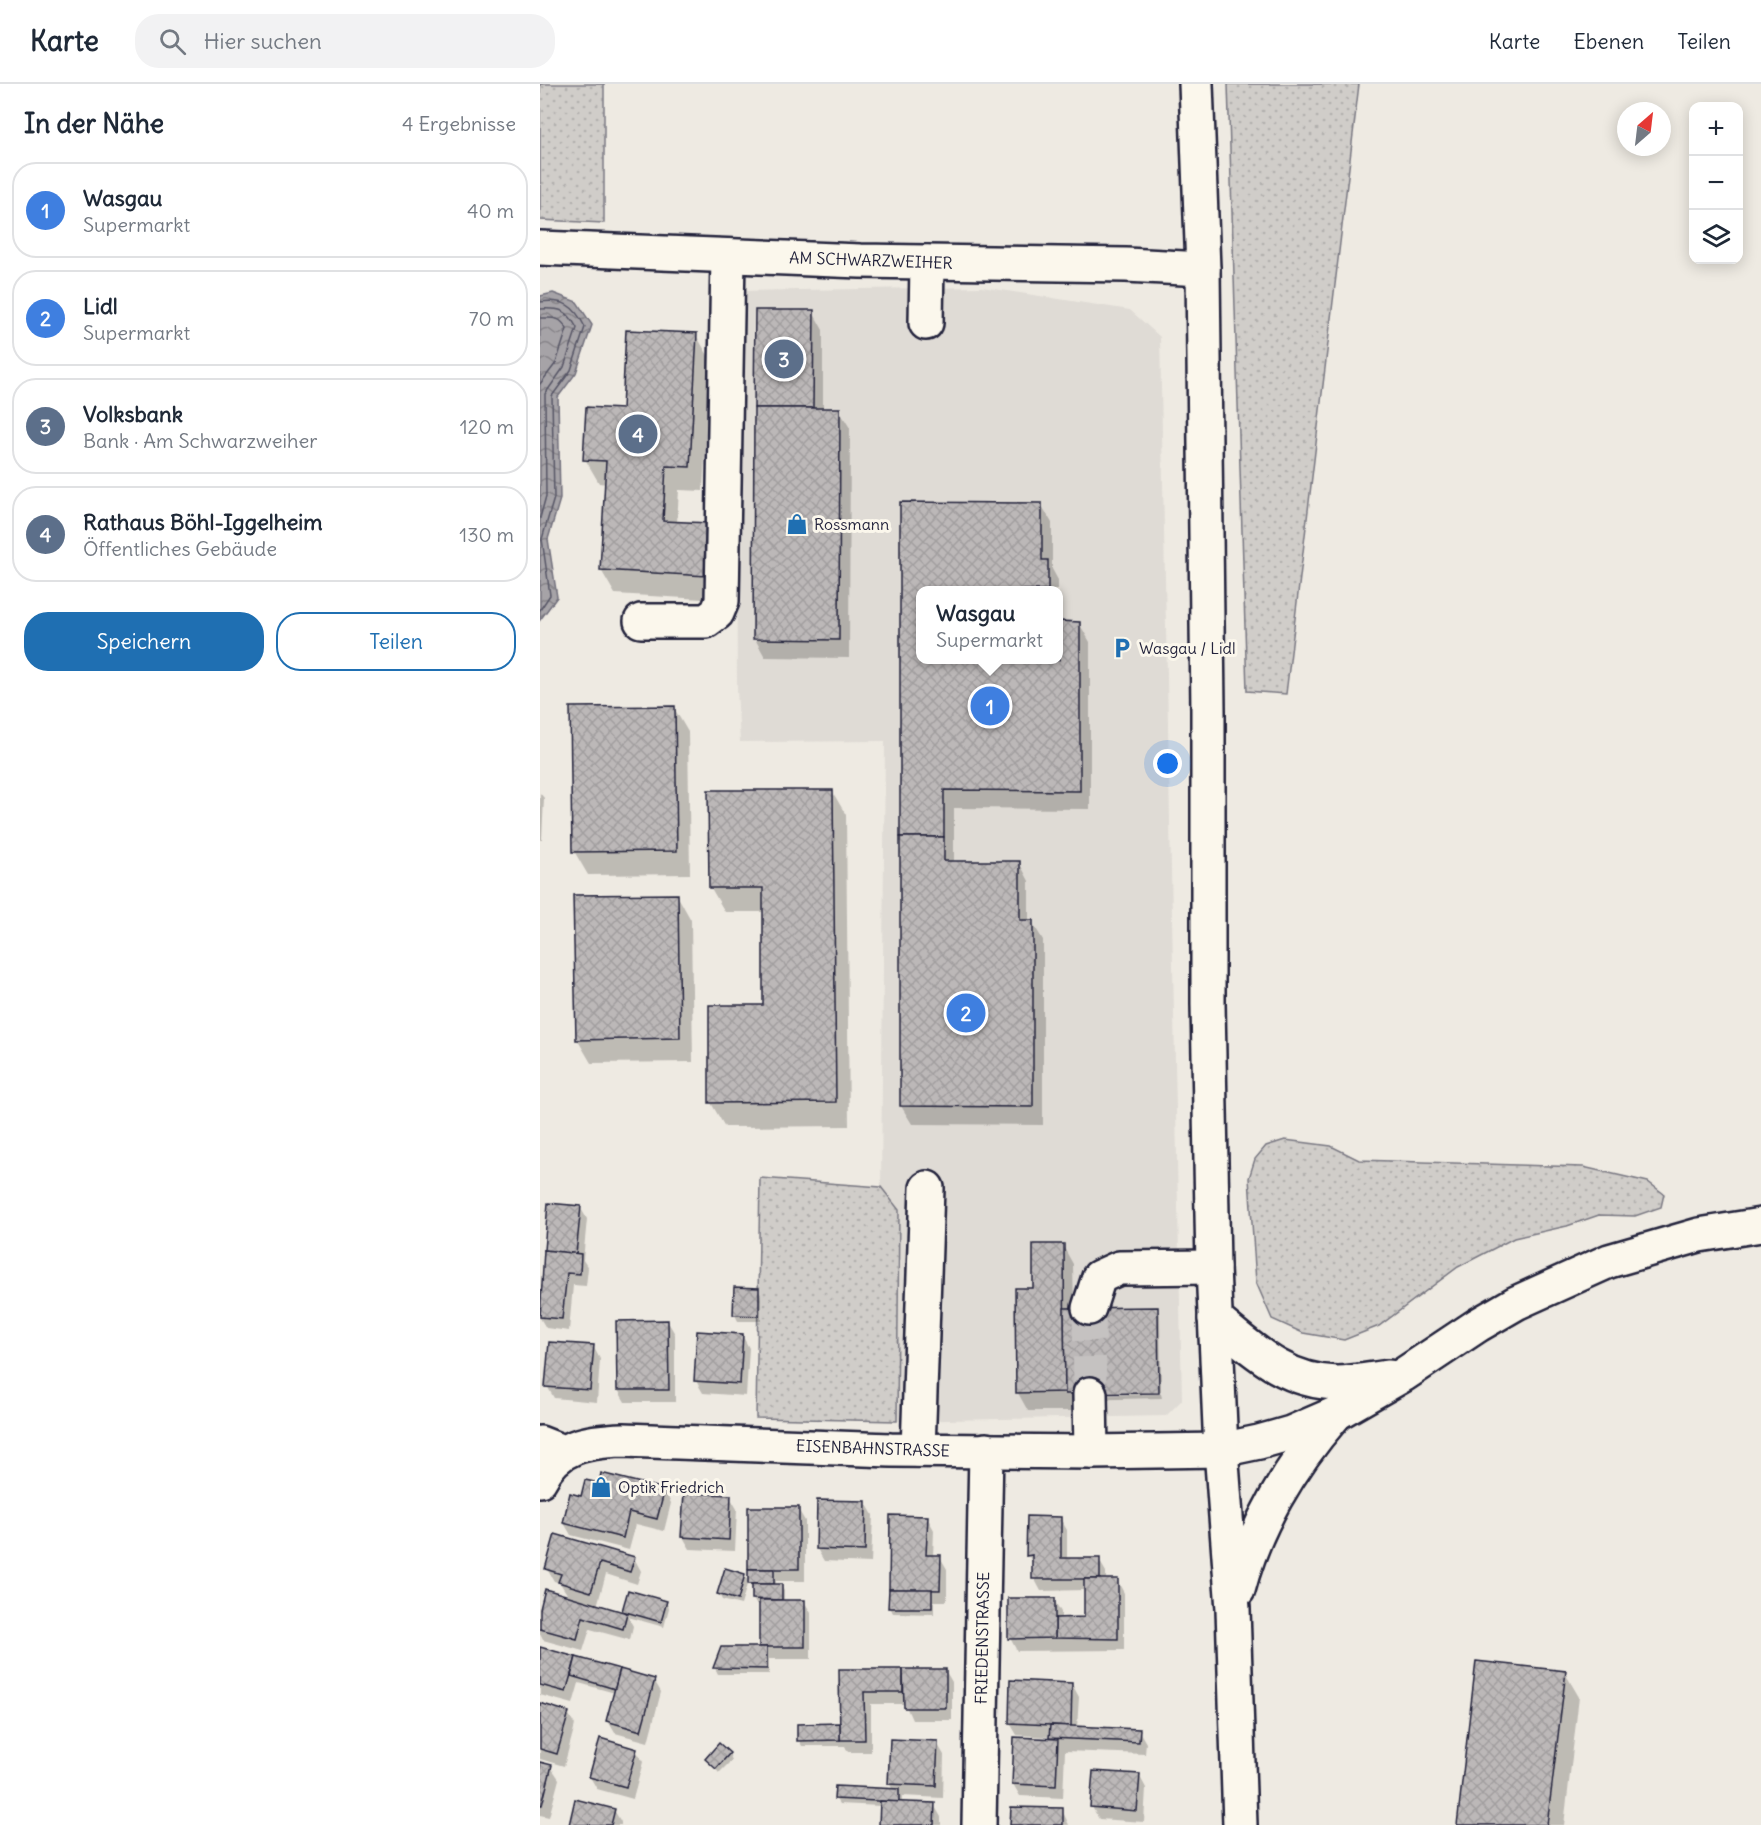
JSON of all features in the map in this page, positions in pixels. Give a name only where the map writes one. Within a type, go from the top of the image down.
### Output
[{"type":"main road","points":[[1197,84],[1203,269],[1208,710],[1208,1004],[1213,1267],[1221,1450],[1233,1609],[1240,1825]]},
{"type":"main road","name":"AM SCHWARZWEIHER","points":[[540,248],[728,256],[1126,265],[1203,269]]},
{"type":"main road","points":[[641,621],[706,621],[717,613],[722,601],[728,256]]},
{"type":"main road","points":[[926,323],[927,262]]},
{"type":"main road","points":[[918,1450],[927,1188]]},
{"type":"main road","name":"EISENBAHNSTRASSE","points":[[540,1480],[547,1466],[551,1448],[597,1441],[918,1450],[1091,1452],[1221,1450],[1291,1433],[1335,1414],[1516,1303],[1609,1261],[1699,1235],[1761,1225]]},
{"type":"main road","points":[[1089,1308],[1099,1277],[1119,1268],[1213,1267]]},
{"type":"main road","points":[[1215,1319],[1264,1359],[1287,1372],[1309,1379],[1338,1383],[1402,1375]]},
{"type":"main road","points":[[1090,1394],[1091,1452]]},
{"type":"main road","points":[[1233,1609],[1239,1583],[1255,1538],[1297,1465],[1335,1414]]},
{"type":"main road","name":"FRIEDENSTRASSE","points":[[979,1825],[986,1450]]},
{"type":"shaded area","points":[[540,84],[604,84],[604,223],[540,220]]},
{"type":"shaded area","points":[[1228,84],[1359,84],[1286,694],[1247,691]]},
{"type":"shaded area","points":[[982,287],[1130,310],[1160,337],[1182,1400],[1166,1416],[897,1421],[899,1210],[881,1187],[885,741],[740,742],[737,689],[735,291]]},
{"type":"shaded area","points":[[1285,1140],[1331,1146],[1359,1160],[1583,1167],[1648,1182],[1664,1194],[1661,1207],[1635,1216],[1599,1215],[1567,1226],[1514,1238],[1458,1267],[1379,1326],[1344,1340],[1303,1333],[1272,1319],[1256,1282],[1249,1178],[1255,1159],[1266,1146]]},
{"type":"shaded area","points":[[760,1178],[881,1187],[899,1210],[897,1421],[756,1418]]},
{"type":"water","points":[[553,293],[577,302],[592,325],[576,373],[558,397],[560,499],[548,539],[557,597],[540,620],[540,296]]},
{"type":"building","points":[[755,310],[814,310],[813,408],[754,408]]},
{"type":"building","points":[[626,330],[697,333],[690,467],[666,466],[663,521],[710,523],[707,576],[600,570],[606,461],[583,460],[586,407],[622,409]]},
{"type":"building","name":"Rossmann","points":[[754,408],[840,408],[839,640],[753,639]]},
{"type":"building","points":[[900,502],[1042,503],[1042,560],[1048,560],[1048,586],[916,586],[916,664],[1063,664],[1063,621],[1080,622],[1080,791],[944,790],[944,837],[900,837]]},
{"type":"building","points":[[675,706],[677,851],[572,852],[570,707]]},
{"type":"building","points":[[708,790],[833,790],[836,1102],[709,1103],[709,1005],[763,1005],[763,888],[709,888]]},
{"type":"building","points":[[900,837],[944,837],[944,861],[1020,861],[1020,920],[1033,920],[1033,1107],[900,1106]]},
{"type":"building","points":[[678,894],[680,1038],[576,1040],[573,895]]},
{"type":"building","points":[[548,1203],[581,1206],[576,1254],[544,1250]]},
{"type":"building","points":[[1033,1244],[1064,1244],[1065,1392],[1016,1393],[1015,1288],[1033,1288]]},
{"type":"building","points":[[544,1250],[581,1254],[580,1274],[567,1273],[562,1319],[540,1317]]},
{"type":"building","points":[[734,1287],[759,1288],[759,1316],[733,1315]]},
{"type":"building","points":[[1158,1307],[1159,1393],[1065,1394],[1064,1308]]},
{"type":"building","points":[[668,1320],[669,1390],[617,1390],[616,1321]]},
{"type":"building","points":[[697,1331],[743,1334],[740,1384],[694,1381]]},
{"type":"building","points":[[549,1342],[594,1345],[590,1390],[545,1387]]},
{"type":"building","points":[[601,1473],[665,1489],[657,1519],[629,1512],[623,1538],[563,1523],[570,1493],[581,1496],[585,1480],[599,1483]]},
{"type":"building","points":[[684,1493],[731,1495],[729,1540],[681,1537]]},
{"type":"building","points":[[817,1500],[866,1501],[865,1551],[816,1549]]},
{"type":"building","points":[[748,1507],[799,1507],[799,1569],[748,1569]]},
{"type":"building","points":[[890,1515],[928,1516],[926,1555],[941,1555],[940,1590],[889,1589]]},
{"type":"building","points":[[1027,1516],[1061,1517],[1061,1558],[1100,1558],[1100,1579],[1032,1579],[1032,1555],[1026,1556]]},
{"type":"building","points":[[555,1534],[635,1557],[630,1572],[600,1563],[591,1592],[558,1582],[561,1574],[545,1569]]},
{"type":"building","points":[[725,1568],[745,1574],[738,1600],[717,1594]]},
{"type":"building","points":[[748,1569],[774,1569],[774,1584],[748,1584]]},
{"type":"building","points":[[1084,1579],[1118,1579],[1118,1639],[1055,1638],[1055,1618],[1084,1617]]},
{"type":"building","points":[[752,1584],[782,1584],[782,1600],[752,1599]]},
{"type":"building","points":[[545,1589],[627,1613],[623,1629],[583,1617],[577,1639],[540,1629],[540,1609]]},
{"type":"building","points":[[889,1589],[932,1589],[932,1608],[888,1608]]},
{"type":"building","points":[[628,1590],[667,1601],[661,1622],[622,1611]]},
{"type":"building","points":[[1008,1598],[1055,1598],[1055,1638],[1008,1639]]},
{"type":"building","points":[[759,1600],[805,1600],[805,1647],[759,1647]]},
{"type":"building","points":[[540,1647],[576,1657],[566,1692],[540,1685]]},
{"type":"building","points":[[721,1647],[767,1647],[767,1669],[713,1668]]},
{"type":"building","points":[[576,1657],[620,1669],[615,1689],[571,1676]]},
{"type":"building","points":[[1476,1661],[1566,1671],[1547,1825],[1457,1825]]},
{"type":"building","points":[[620,1669],[655,1679],[641,1731],[606,1721]]},
{"type":"building","points":[[839,1669],[903,1669],[903,1692],[864,1692],[865,1740],[840,1740]]},
{"type":"building","points":[[903,1669],[946,1669],[946,1708],[904,1708]]},
{"type":"building","points":[[1010,1680],[1072,1683],[1071,1726],[1009,1723]]},
{"type":"building","points":[[540,1703],[569,1712],[557,1754],[540,1749]]},
{"type":"building","points":[[840,1723],[840,1740],[797,1741],[797,1724]]},
{"type":"building","points":[[1050,1725],[1140,1729],[1139,1742],[1049,1738]]},
{"type":"building","points":[[1014,1737],[1058,1739],[1056,1786],[1012,1784]]},
{"type":"building","points":[[600,1738],[637,1749],[626,1787],[589,1777]]},
{"type":"building","points":[[890,1739],[938,1741],[936,1786],[888,1784]]},
{"type":"building","points":[[719,1743],[730,1753],[716,1769],[705,1759]]},
{"type":"building","points":[[540,1762],[552,1765],[542,1805],[540,1805]]},
{"type":"building","points":[[1093,1771],[1140,1774],[1137,1811],[1090,1807]]},
{"type":"building","points":[[835,1786],[899,1789],[899,1802],[834,1799]]},
{"type":"building","points":[[575,1799],[615,1809],[611,1825],[569,1825]]},
{"type":"building","points":[[880,1801],[935,1803],[934,1825],[879,1825]]},
{"type":"building","points":[[1011,1807],[1063,1808],[1063,1825],[1010,1825]]},
{"type":"tunnel","points":[[1089,1308],[1090,1394]]},
{"type":"place","name":"Volksbank","points":[[784,359]]},
{"type":"place","name":"Rathaus Böhl-Iggelheim","points":[[638,434]]},
{"type":"place","name":"Rossmann","points":[[797,524]]},
{"type":"place","name":"Wasgau / Lidl","points":[[1122,648]]},
{"type":"place","name":"Wasgau","points":[[990,706]]},
{"type":"place","name":"Lidl","points":[[966,1013]]},
{"type":"place","name":"Optik Friedrich","points":[[601,1487]]}]
